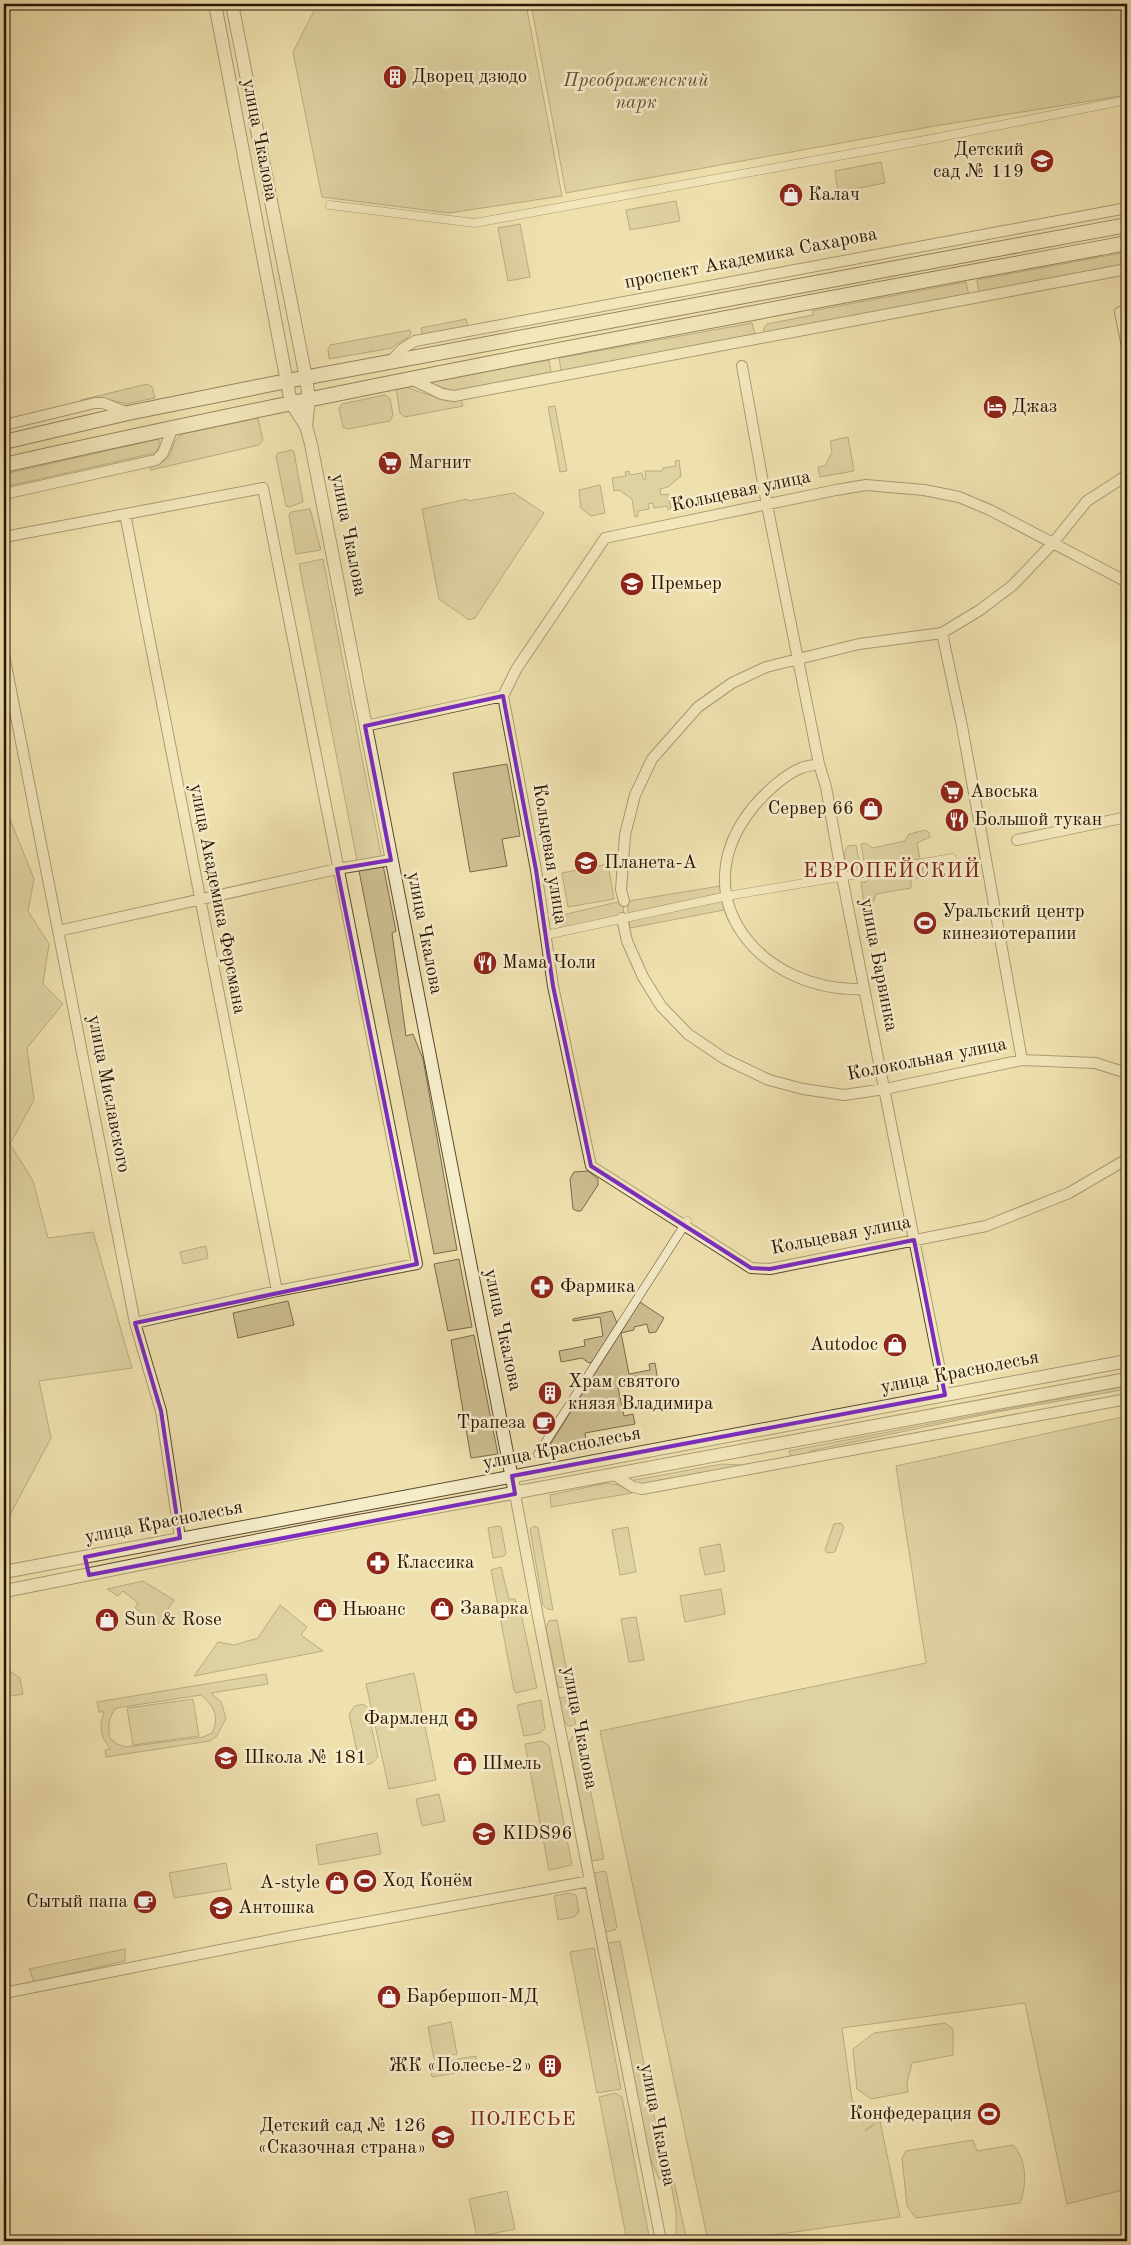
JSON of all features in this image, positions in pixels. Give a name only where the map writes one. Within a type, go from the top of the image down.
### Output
[{"type":"main road","name":"проспект Академика Сахарова","points":[[4,442],[128,413],[287,381],[558,329],[1127,225]]},
{"type":"main road","points":[[4,464],[309,398],[1127,243]]},
{"type":"street","name":"улица Чкалова","points":[[214,4],[291,403],[306,426]]},
{"type":"street","name":"улица Чкалова","points":[[232,4],[306,378],[309,398],[306,426],[318,479],[661,2241]]},
{"type":"street","points":[[330,204],[474,223],[936,138],[1127,100]]},
{"type":"street","name":"проспект Академика Сахарова","points":[[388,363],[402,348],[415,341],[1127,208]]},
{"type":"street","points":[[411,379],[442,394],[454,396],[1127,269]]},
{"type":"street","points":[[1120,312],[1127,347]]},
{"type":"street","name":"улица Барвинка","points":[[742,366],[767,505],[826,788],[945,1395]]},
{"type":"street","points":[[4,425],[95,403],[103,403],[128,413]]},
{"type":"street","points":[[4,494],[156,460],[163,453],[173,427]]},
{"type":"street","points":[[624,901],[621,890],[625,835],[635,795],[652,760],[698,707],[726,688],[766,667],[859,644],[942,633],[980,610],[1013,585],[1053,543],[1087,501],[1127,475]]},
{"type":"street","name":"Кольцевая улица","points":[[1127,582],[1095,567],[990,510],[959,497],[924,490],[866,485],[605,538],[517,668],[503,696],[536,870],[553,986],[591,1166],[686,1223],[751,1268],[770,1269],[986,1226],[1069,1193],[1127,1159]]},
{"type":"street","points":[[4,538],[263,488],[337,869],[417,1264],[277,1291],[135,1323]]},
{"type":"street","name":"улица Академика Ферсмана","points":[[125,514],[277,1291]]},
{"type":"street","name":"Колокольная улица","points":[[942,633],[962,726],[1022,1060]]},
{"type":"street","name":"улица Миславского","points":[[4,655],[135,1323],[161,1411],[180,1538]]},
{"type":"street","points":[[365,726],[503,696]]},
{"type":"street","points":[[820,764],[800,769],[781,782],[761,797],[745,817],[734,836],[726,858],[725,887],[742,934],[752,946],[782,971],[800,979],[843,990],[864,989]]},
{"type":"street","points":[[1017,840],[1127,817]]},
{"type":"street","points":[[551,934],[727,896],[952,858]]},
{"type":"street","points":[[58,931],[337,869],[391,860]]},
{"type":"street","name":"Колокольная улица","points":[[622,918],[627,941],[643,977],[661,1006],[688,1034],[725,1059],[770,1080],[803,1089],[844,1095],[885,1089],[1022,1060],[1095,1063],[1127,1073]]},
{"type":"street","points":[[538,1454],[686,1223]]},
{"type":"street","name":"улица Краснолесья","points":[[4,1572],[1127,1361]]},
{"type":"street","name":"улица Краснолесья","points":[[4,1591],[190,1553],[515,1494],[613,1474],[776,1446],[1127,1379]]},
{"type":"street","name":"улица Краснолесья","points":[[613,1474],[633,1487],[642,1489],[1127,1399]]},
{"type":"street","points":[[85,1557],[89,1575]]},
{"type":"street","points":[[4,1993],[286,1937],[590,1882]]},
{"type":"highlighted area","points":[[503,696],[536,870],[553,986],[591,1166],[751,1268],[770,1269],[914,1240],[945,1395],[512,1476],[515,1494],[89,1575],[85,1557],[180,1538],[161,1411],[135,1323],[417,1264],[337,869],[391,860],[365,726]]},
{"type":"green space","points":[[345,4],[526,4],[562,196],[449,213],[322,197],[293,52],[315,9]]},
{"type":"green space","name":"Преображенский парк","points":[[531,4],[1127,4],[1127,95],[929,127],[566,193]]},
{"type":"green space","points":[[881,162],[885,183],[838,192],[835,171]]},
{"type":"green space","points":[[676,201],[680,221],[630,230],[626,210]]},
{"type":"green space","points":[[520,224],[530,277],[508,281],[498,228]]},
{"type":"green space","points":[[1127,252],[1127,265],[979,293],[977,280]]},
{"type":"green space","points":[[966,282],[969,295],[764,333],[764,328],[767,324],[813,315],[812,311]]},
{"type":"green space","points":[[466,319],[468,328],[426,335],[422,333],[421,328]]},
{"type":"green space","points":[[752,323],[755,334],[561,371],[559,358]]},
{"type":"green space","points":[[410,330],[411,334],[409,336],[392,348],[329,359],[328,349],[330,345]]},
{"type":"green space","points":[[549,360],[551,372],[454,391],[431,384],[430,382]]},
{"type":"green space","points":[[147,384],[152,387],[155,398],[126,404],[103,398],[81,400]]},
{"type":"green space","points":[[406,387],[446,401],[461,399],[463,406],[405,417],[400,413],[396,389]]},
{"type":"green space","points":[[385,395],[390,399],[393,415],[390,421],[348,429],[343,427],[339,408],[342,404]]},
{"type":"green space","points":[[555,406],[567,471],[560,472],[548,407]]},
{"type":"green space","points":[[258,418],[263,440],[259,445],[151,470],[150,467],[166,460],[177,438],[183,434]]},
{"type":"green space","points":[[848,437],[854,471],[820,477],[818,467],[825,466],[832,452],[830,441]]},
{"type":"green space","points":[[159,439],[159,447],[155,453],[4,487],[4,474]]},
{"type":"green space","points":[[292,450],[294,452],[303,502],[289,507],[286,506],[276,456],[278,453]]},
{"type":"green space","points":[[679,460],[681,476],[668,487],[660,489],[661,495],[668,494],[671,508],[668,510],[667,506],[654,508],[653,503],[648,504],[649,509],[638,511],[638,516],[635,517],[632,499],[619,490],[614,491],[612,478],[626,476],[625,472],[629,471],[630,475],[642,473],[644,480],[646,479],[645,471],[662,471],[663,468],[676,466],[675,461]]},
{"type":"green space","points":[[600,485],[605,513],[591,516],[581,508],[579,490]]},
{"type":"green space","points":[[514,493],[544,513],[475,618],[469,620],[439,599],[422,509],[467,499],[468,501]]},
{"type":"green space","points":[[310,509],[321,550],[296,554],[289,515],[291,512]]},
{"type":"green space","points":[[323,559],[396,931],[392,933],[406,1036],[413,1034],[423,1059],[457,1250],[434,1254],[299,564]]},
{"type":"green space","points":[[507,764],[520,836],[502,839],[507,866],[470,872],[453,773]]},
{"type":"green space","points":[[4,813],[8,814],[34,879],[28,911],[49,944],[43,984],[63,1004],[27,1048],[34,1100],[10,1144],[33,1181],[48,1238],[93,1232],[132,1368],[39,1381],[51,1438],[4,1526]]},
{"type":"green space","points":[[926,830],[930,837],[917,843],[920,859],[869,869],[865,866],[861,844],[865,843],[873,848],[905,841],[909,834]]},
{"type":"green space","points":[[856,845],[860,865],[854,870],[847,871],[844,853],[848,846]]},
{"type":"green space","points":[[608,864],[614,899],[568,907],[562,873]]},
{"type":"green space","points":[[922,866],[924,877],[911,879],[911,888],[876,894],[874,901],[864,904],[861,882],[866,882],[872,875]]},
{"type":"green space","points":[[720,886],[722,893],[628,913],[628,901]]},
{"type":"green space","points":[[726,900],[733,921],[729,922],[724,910],[630,928],[629,921]]},
{"type":"green space","points":[[622,901],[624,914],[560,929],[558,916]]},
{"type":"green space","points":[[588,1171],[598,1179],[598,1185],[581,1211],[577,1211],[573,1209],[570,1179],[574,1172]]},
{"type":"green space","points":[[206,1246],[208,1258],[183,1264],[180,1252]]},
{"type":"green space","points":[[459,1259],[472,1327],[448,1331],[434,1264]]},
{"type":"green space","points":[[288,1301],[294,1325],[238,1338],[233,1313]]},
{"type":"green space","points":[[640,1302],[664,1318],[656,1332],[649,1333],[647,1324],[621,1333],[629,1374],[650,1370],[649,1364],[655,1363],[659,1387],[648,1389],[646,1377],[617,1383],[624,1416],[633,1414],[635,1424],[585,1433],[586,1444],[546,1451]]},
{"type":"green space","points":[[612,1311],[617,1323],[592,1362],[589,1363],[582,1358],[561,1362],[559,1351],[585,1346],[584,1340],[603,1336],[600,1317],[573,1321],[573,1319]]},
{"type":"green space","points":[[474,1335],[498,1454],[471,1458],[451,1340]]},
{"type":"green space","points":[[1127,1386],[1127,1389],[997,1412],[810,1451],[805,1456],[791,1458],[789,1451]]},
{"type":"green space","points":[[1127,1416],[1127,2189],[1067,2204],[1025,2003],[842,2028],[852,2100],[875,2122],[865,2131],[880,2121],[900,2217],[731,2241],[708,2241],[600,1731],[926,1663],[896,1466]]},
{"type":"green space","points":[[722,1464],[741,1465],[741,1468],[644,1487],[629,1481]]},
{"type":"green space","points":[[607,1483],[619,1485],[632,1493],[551,1507],[550,1495]]},
{"type":"green space","points":[[841,1523],[844,1527],[835,1552],[827,1553],[825,1550],[834,1524]]},
{"type":"green space","points":[[534,1526],[538,1528],[553,1610],[547,1609],[543,1605],[530,1529]]},
{"type":"green space","points":[[501,1527],[506,1553],[504,1556],[493,1558],[488,1528]]},
{"type":"green space","points":[[628,1527],[636,1572],[620,1575],[612,1530]]},
{"type":"green space","points":[[720,1544],[725,1571],[705,1575],[699,1548]]},
{"type":"green space","points":[[501,1567],[509,1599],[515,1599],[522,1618],[537,1688],[516,1693],[491,1570]]},
{"type":"green space","points":[[143,1581],[174,1600],[158,1624],[135,1608],[138,1603],[123,1591],[118,1596],[107,1589]]},
{"type":"green space","points":[[721,1589],[725,1614],[685,1622],[680,1596]]},
{"type":"green space","points":[[280,1605],[307,1627],[301,1635],[323,1651],[194,1676],[218,1642],[234,1645],[258,1638]]},
{"type":"green space","points":[[636,1617],[644,1660],[629,1662],[621,1619]]},
{"type":"green space","points":[[557,1620],[569,1682],[568,1686],[558,1688],[546,1628],[549,1621]]},
{"type":"green space","points":[[4,1667],[20,1678],[23,1694],[4,1697]]},
{"type":"green space","points":[[414,1673],[436,1780],[389,1789],[366,1684]]},
{"type":"green space","points":[[266,1674],[268,1684],[211,1693],[221,1702],[226,1718],[217,1736],[210,1741],[106,1757],[105,1750],[111,1749],[103,1736],[101,1722],[104,1712],[99,1712],[97,1702]],"holes":[[[201,1695],[206,1699],[214,1712],[215,1722],[212,1733],[203,1737],[126,1747],[117,1744],[110,1738],[109,1722],[116,1708]]]},
{"type":"green space","points":[[570,1696],[576,1726],[568,1726],[563,1719],[559,1698]]},
{"type":"green space","points":[[193,1699],[199,1736],[133,1745],[127,1708]]},
{"type":"green space","points":[[541,1700],[545,1728],[540,1733],[524,1736],[517,1705]]},
{"type":"green space","points":[[363,1704],[367,1707],[378,1757],[373,1762],[367,1764],[359,1761],[349,1714],[355,1706]]},
{"type":"green space","points":[[579,1732],[604,1859],[592,1861],[569,1745],[572,1737]]},
{"type":"green space","points":[[542,1741],[549,1746],[572,1865],[549,1870],[525,1744]]},
{"type":"green space","points":[[439,1794],[445,1821],[422,1826],[416,1799]]},
{"type":"green space","points":[[377,1833],[381,1854],[319,1865],[316,1845]]},
{"type":"green space","points":[[226,1863],[231,1889],[174,1898],[169,1873]]},
{"type":"green space","points":[[606,1872],[617,1927],[615,1930],[605,1932],[594,1873]]},
{"type":"green space","points":[[569,1893],[576,1895],[579,1912],[574,1917],[558,1920],[554,1896]]},
{"type":"green space","points":[[620,1941],[666,2177],[659,2179],[648,2153],[608,1943]]},
{"type":"green space","points":[[594,1948],[621,2089],[597,2093],[570,1952]]},
{"type":"green space","points":[[125,1949],[125,1961],[34,1982],[29,1969]]},
{"type":"green space","points":[[451,2022],[457,2054],[434,2059],[428,2027]]},
{"type":"green space","points":[[945,2023],[953,2029],[953,2055],[912,2063],[907,2083],[908,2092],[871,2099],[857,2089],[853,2049],[874,2033]]},
{"type":"green space","points":[[476,2056],[478,2069],[432,2077],[430,2064]]},
{"type":"green space","points":[[615,2093],[622,2097],[650,2241],[627,2241],[599,2097]]},
{"type":"green space","points":[[973,2140],[977,2151],[1013,2145],[1018,2151],[1023,2165],[1025,2180],[1020,2203],[916,2218],[907,2206],[902,2158],[906,2151]]},
{"type":"green space","points":[[673,2177],[687,2241],[676,2241],[676,2212],[670,2178]]},
{"type":"green space","points":[[507,2191],[515,2229],[477,2237],[469,2199]]},
{"type":"place","name":"Дворец дзюдо","points":[[395,77]]},
{"type":"place","name":"Детский сад № 119","points":[[1042,161]]},
{"type":"place","name":"Калач","points":[[791,195]]},
{"type":"place","name":"Джаз","points":[[995,407]]},
{"type":"place","name":"Магнит","points":[[390,463]]},
{"type":"place","name":"Премьер","points":[[632,584]]},
{"type":"place","name":"Авоська","points":[[952,792]]},
{"type":"place","name":"Сервер 66","points":[[871,809]]},
{"type":"place","name":"Большой тукан","points":[[957,820]]},
{"type":"place","name":"Планета-А","points":[[586,863]]},
{"type":"place","name":"Уральский центр кинезиотерапии","points":[[925,923]]},
{"type":"place","name":"Мама Чоли","points":[[485,963]]},
{"type":"place","name":"Фармика","points":[[542,1287]]},
{"type":"place","name":"Autodoc","points":[[895,1345]]},
{"type":"place","name":"Храм святого князя Владимира","points":[[550,1393]]},
{"type":"place","name":"Трапеза","points":[[544,1423]]},
{"type":"place","name":"Классика","points":[[378,1563]]},
{"type":"place","name":"Заварка","points":[[442,1609]]},
{"type":"place","name":"Ньюанс","points":[[325,1610]]},
{"type":"place","name":"Sun & Rose","points":[[107,1620]]},
{"type":"place","name":"Фармленд","points":[[466,1719]]},
{"type":"place","name":"Школа № 181","points":[[226,1758]]},
{"type":"place","name":"Шмель","points":[[465,1764]]},
{"type":"place","name":"KIDS96","points":[[484,1834]]},
{"type":"place","name":"Ход Конём","points":[[365,1881]]},
{"type":"place","name":"A-style","points":[[337,1883]]},
{"type":"place","name":"Сытый папа","points":[[145,1902]]},
{"type":"place","name":"Антошка","points":[[221,1908]]},
{"type":"place","name":"Барбершоп-МД","points":[[389,1997]]},
{"type":"place","name":"ЖК «Полесье-2»","points":[[550,2066]]},
{"type":"place","name":"Конфедерация","points":[[989,2114]]},
{"type":"place","name":"Детский сад № 126 «Сказочная страна»","points":[[443,2137]]},
{"type":"district","name":"ЕВРОПЕЙСКИЙ","points":[[892,871]]},
{"type":"district","name":"ПОЛЕСЬЕ","points":[[523,2120]]}]
